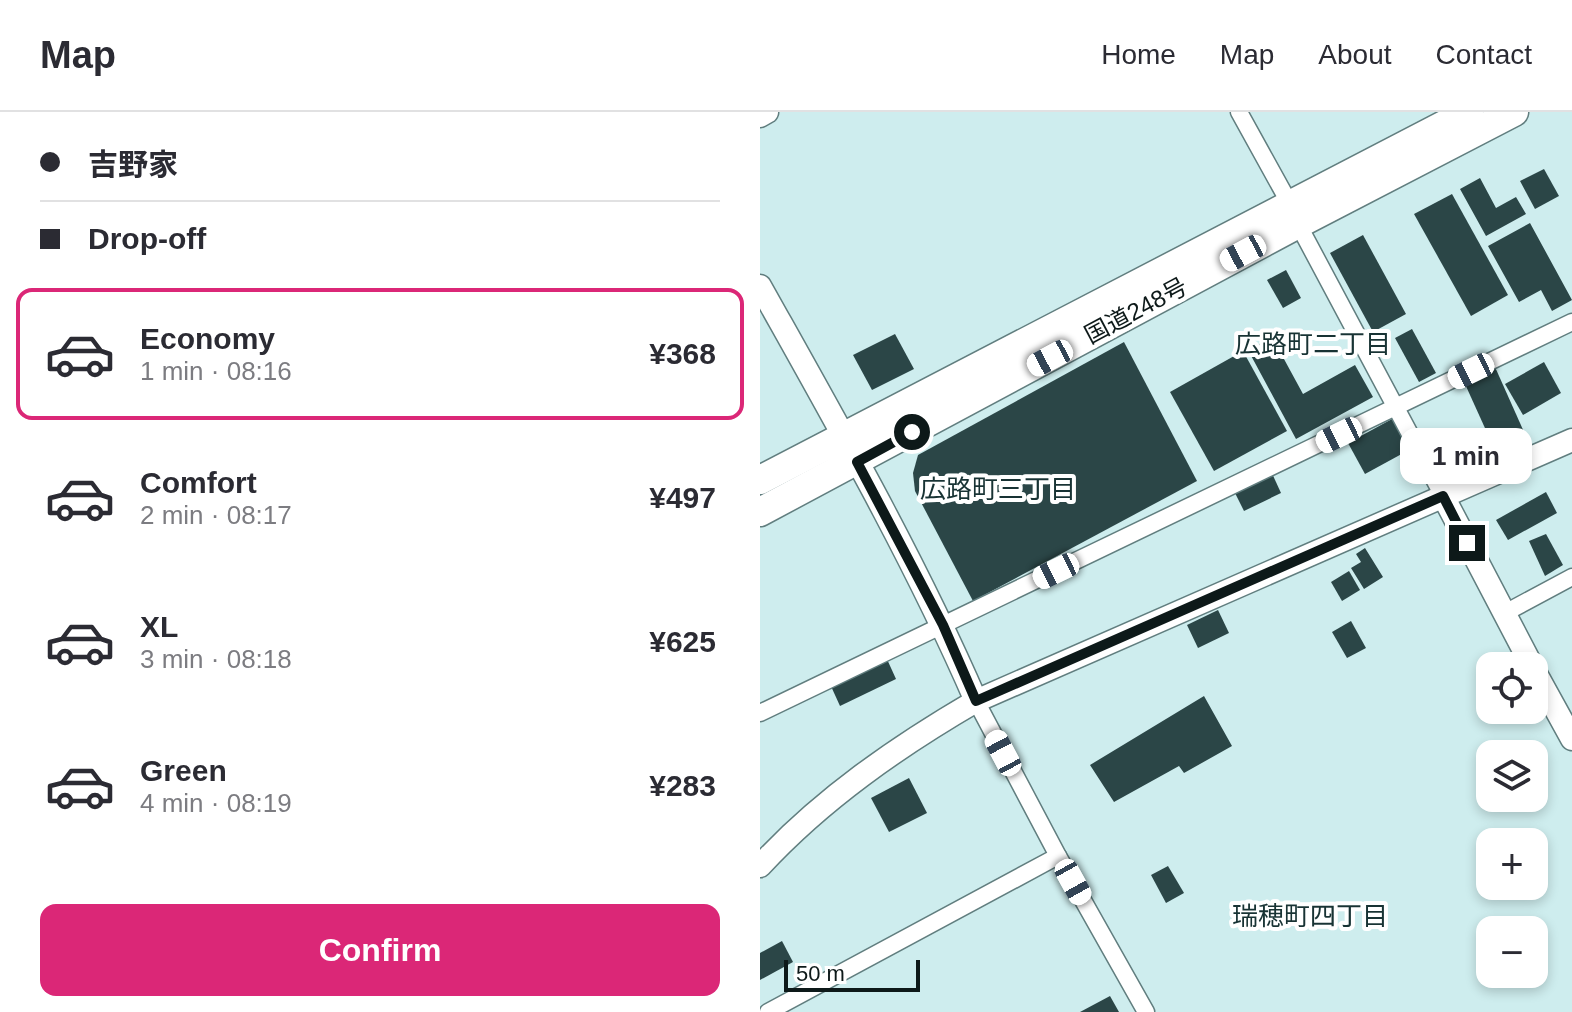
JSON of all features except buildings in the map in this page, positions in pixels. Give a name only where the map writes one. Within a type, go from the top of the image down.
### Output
[{"type":"highway","name":"国道248号","points":[[1295,215],[1469,112]]},
{"type":"highway","name":"国道248号","points":[[760,512],[850,449],[1295,215],[1514,112]]},
{"type":"highway","name":"国道248号","points":[[760,480],[850,449]]},
{"type":"street","points":[[760,116],[767,112]]},
{"type":"street","points":[[1239,112],[1524,652]]},
{"type":"street","points":[[760,286],[943,625],[976,701],[1058,856],[1146,1012]]},
{"type":"street","points":[[760,713],[1572,322]]},
{"type":"street","points":[[760,866],[807,820],[897,747],[976,701],[1572,440]]},
{"type":"street","points":[[1503,614],[1572,577]]},
{"type":"street","points":[[1548,695],[1572,739]]},
{"type":"street","points":[[768,1012],[1058,856]]},
{"type":"district","name":"広路町二丁目","points":[[1313,344]]},
{"type":"district","name":"広路町三丁目","points":[[998,489]]},
{"type":"district","name":"瑞穂町四丁目","points":[[1310,916]]},
{"type":"route","points":[[912,432],[857,462],[943,625],[976,701],[1443,496],[1467,543]]}]
